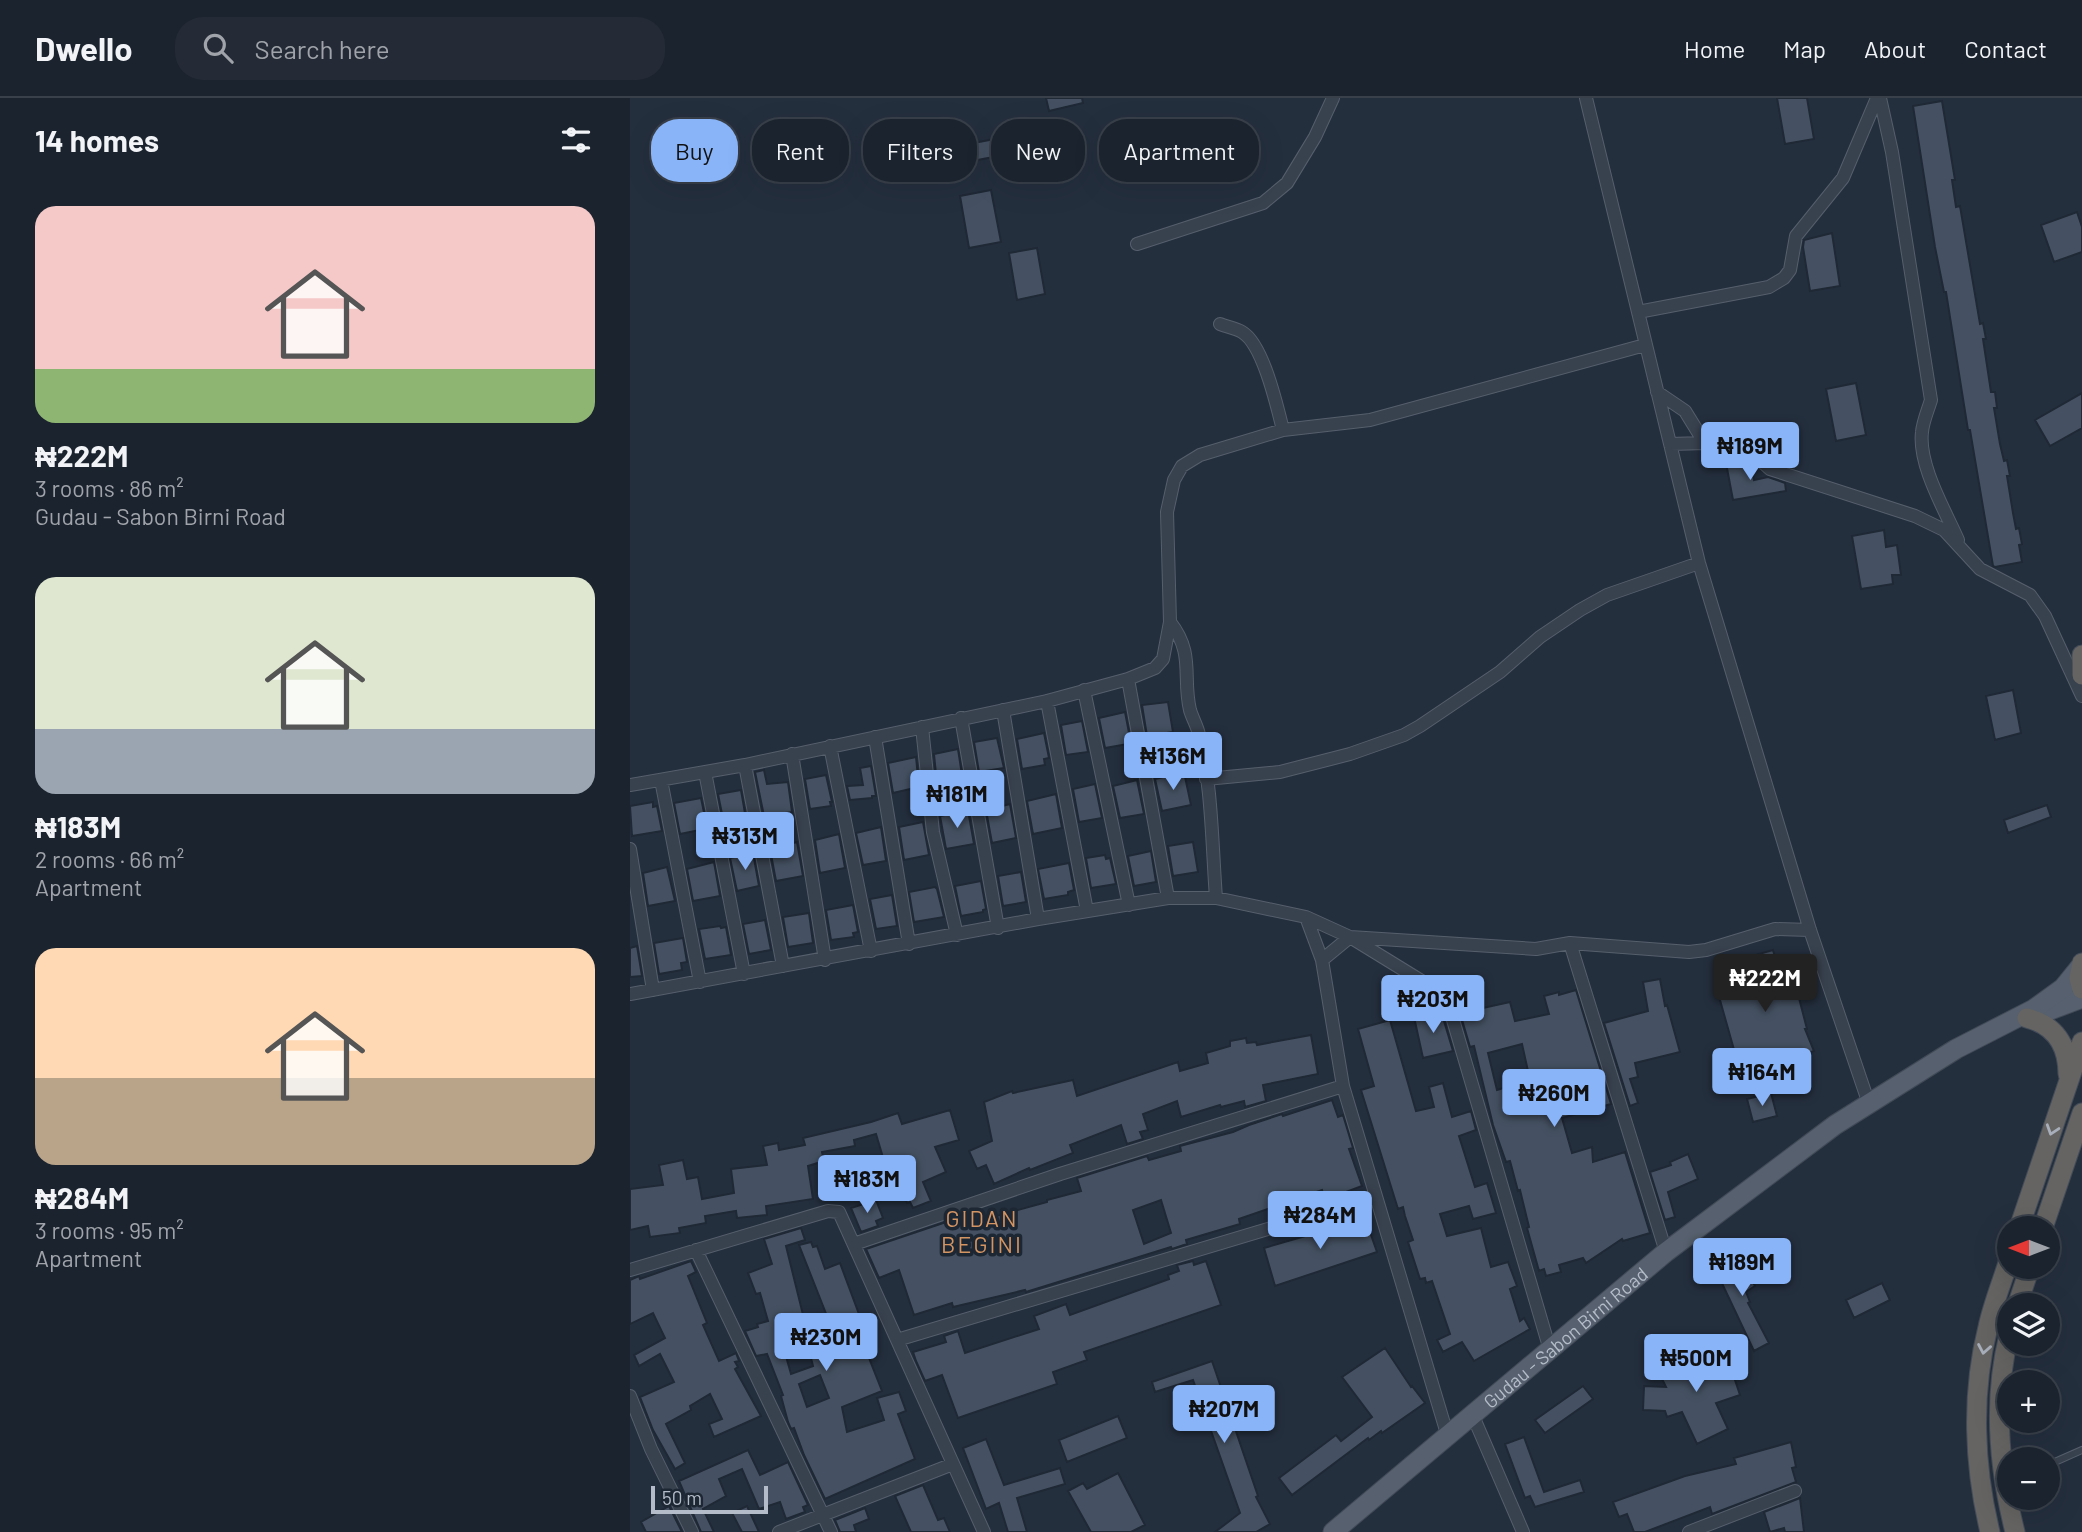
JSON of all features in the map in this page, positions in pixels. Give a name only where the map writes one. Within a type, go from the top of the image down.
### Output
[{"type":"highway","points":[[2082,655],[2082,675]]},
{"type":"highway","points":[[2081,965],[2079,978],[2082,989]]},
{"type":"highway","points":[[2022,1019],[2044,1024],[2062,1042],[2069,1071],[2067,1086]]},
{"type":"highway","points":[[2023,1216],[2082,1042]]},
{"type":"highway","points":[[2047,1216],[2082,1113]]},
{"type":"highway","points":[[1990,1532],[1978,1456],[1978,1395],[1987,1328],[2003,1279]]},
{"type":"highway","points":[[2004,1447],[2000,1398],[2006,1356]]},
{"type":"highway","points":[[2012,1510],[2015,1532]]},
{"type":"main road","points":[[2022,1019],[2063,988],[2081,965]]},
{"type":"main road","points":[[2022,1019],[2082,998]]},
{"type":"main road","name":"Gudau - Sabon Birni Road","points":[[1333,1532],[1666,1252],[1835,1125],[1956,1049],[2022,1019]]},
{"type":"street","points":[[1137,244],[1264,203],[1287,183],[1315,137],[1334,98]]},
{"type":"street","points":[[1586,98],[1699,563],[1811,930],[1869,1104]]},
{"type":"street","points":[[1637,312],[1769,287],[1784,278],[1790,270],[1796,236],[1843,178],[1879,98]]},
{"type":"street","points":[[1879,98],[1892,152],[1931,400],[1922,433],[1922,446],[1933,485],[1964,552]]},
{"type":"street","points":[[1220,324],[1243,332],[1254,344],[1277,404],[1283,430]]},
{"type":"street","points":[[630,785],[745,765],[1047,701],[1128,679],[1155,668],[1163,659],[1170,622],[1167,512],[1174,480],[1182,466],[1200,454],[1283,430],[1370,420],[1645,345]]},
{"type":"street","points":[[1657,392],[1685,411],[1706,443],[1721,454],[1750,451],[1770,469],[1915,516],[1944,530],[1980,569],[2030,595],[2045,615],[2082,696]]},
{"type":"street","points":[[1670,444],[1706,443]]},
{"type":"street","points":[[1206,779],[1280,772],[1350,754],[1404,735],[1500,672],[1540,637],[1580,610],[1606,595],[1699,563]]},
{"type":"street","points":[[1170,622],[1181,636],[1187,662],[1190,709],[1198,732],[1206,779],[1216,898]]},
{"type":"street","points":[[1128,679],[1168,898]]},
{"type":"street","points":[[1084,690],[1129,905]]},
{"type":"street","points":[[1047,701],[1087,911]]},
{"type":"street","points":[[1003,710],[1038,919]]},
{"type":"street","points":[[961,718],[998,928]]},
{"type":"street","points":[[922,727],[933,832],[957,936]]},
{"type":"street","points":[[875,737],[909,944]]},
{"type":"street","points":[[830,746],[871,951]]},
{"type":"street","points":[[792,754],[825,960]]},
{"type":"street","points":[[745,765],[783,966]]},
{"type":"street","points":[[705,772],[744,974]]},
{"type":"street","points":[[661,780],[700,982]]},
{"type":"street","points":[[630,849],[653,990]]},
{"type":"street","points":[[630,994],[1038,919],[1168,898],[1216,898],[1306,917],[1350,937],[1446,996],[1550,1350]]},
{"type":"street","points":[[1306,917],[1322,960],[1343,1086],[1448,1437]]},
{"type":"street","points":[[1322,960],[1350,937],[1536,949],[1570,943],[1689,952],[1706,950],[1775,929],[1811,930]]},
{"type":"street","points":[[1570,943],[1666,1252]]},
{"type":"street","points":[[854,1244],[1060,1174],[1343,1086]]},
{"type":"street","points":[[897,1340],[1375,1196]]},
{"type":"street","points":[[630,1270],[828,1210],[839,1212],[984,1532]]},
{"type":"street","points":[[696,1250],[831,1532]]},
{"type":"street","points":[[630,1396],[651,1449],[691,1532]]},
{"type":"street","points":[[1473,1416],[1523,1532]]},
{"type":"street","points":[[779,1532],[953,1464]]},
{"type":"street","points":[[1689,1532],[1795,1491]]},
{"type":"lane","points":[[2060,1461],[2082,1450]]},
{"type":"building","points":[[1046,98],[1082,98],[1083,103],[1049,111]]},
{"type":"building","points":[[1777,98],[1807,98],[1814,139],[1785,144]]},
{"type":"building","points":[[1942,101],[1955,180],[1952,180],[1956,207],[1960,206],[1980,324],[1983,323],[1991,392],[1995,392],[1997,408],[1994,408],[2000,444],[2004,461],[2007,460],[2013,513],[2022,544],[2019,545],[2022,562],[1995,567],[1968,430],[1946,292],[1935,247],[1913,106]]},
{"type":"building","points":[[991,140],[991,157],[977,160],[977,142]]},
{"type":"building","points":[[991,190],[1001,242],[969,248],[960,196]]},
{"type":"building","points":[[2077,212],[2082,227],[2082,252],[2054,262],[2041,225]]},
{"type":"building","points":[[1832,233],[1840,286],[1810,291],[1804,240]]},
{"type":"building","points":[[1037,248],[1045,294],[1017,300],[1009,253]]},
{"type":"building","points":[[1856,383],[1866,435],[1836,441],[1826,389]]},
{"type":"building","points":[[2082,393],[2082,428],[2050,446],[2035,420]]},
{"type":"building","points":[[1747,460],[1751,464],[1754,480],[1768,477],[1785,483],[1786,491],[1733,500],[1726,463]]},
{"type":"building","points":[[1884,530],[1886,547],[1897,545],[1901,575],[1892,575],[1893,584],[1861,589],[1852,536]]},
{"type":"building","points":[[2013,690],[2021,733],[1995,740],[1986,696]]},
{"type":"building","points":[[1168,702],[1173,732],[1147,736],[1142,705]]},
{"type":"building","points":[[1125,712],[1130,738],[1128,744],[1105,748],[1099,718]]},
{"type":"building","points":[[1082,721],[1088,752],[1066,755],[1061,725]]},
{"type":"building","points":[[1044,733],[1049,758],[1044,759],[1045,765],[1022,769],[1017,739]]},
{"type":"building","points":[[997,738],[1004,768],[979,772],[974,742]]},
{"type":"building","points":[[958,749],[962,775],[959,775],[960,781],[937,784],[934,754]]},
{"type":"building","points":[[916,757],[919,787],[893,793],[888,763]]},
{"type":"building","points":[[871,766],[876,796],[850,800],[847,786],[863,785],[860,768]]},
{"type":"building","points":[[764,770],[767,784],[788,782],[792,812],[764,816],[755,772]]},
{"type":"building","points":[[1184,772],[1191,805],[1162,811],[1155,779]]},
{"type":"building","points":[[826,775],[831,806],[810,809],[805,779]]},
{"type":"building","points":[[1137,780],[1144,814],[1120,818],[1113,786]]},
{"type":"building","points":[[1095,784],[1102,818],[1079,822],[1073,789]]},
{"type":"building","points":[[741,790],[746,819],[724,824],[718,794]]},
{"type":"building","points":[[1056,794],[1062,828],[1033,834],[1027,801]]},
{"type":"building","points":[[701,798],[707,827],[680,834],[674,803]]},
{"type":"building","points":[[653,802],[653,807],[657,806],[662,831],[632,836],[630,806]]},
{"type":"building","points":[[1010,804],[1016,838],[992,843],[986,810]]},
{"type":"building","points":[[2047,805],[2051,817],[2008,833],[2004,820]]},
{"type":"building","points":[[968,810],[974,844],[946,849],[940,816]]},
{"type":"building","points":[[923,822],[929,855],[904,860],[899,827]]},
{"type":"building","points":[[881,827],[886,861],[863,865],[856,833]]},
{"type":"building","points":[[839,834],[845,868],[820,873],[815,840]]},
{"type":"building","points":[[797,842],[803,876],[776,881],[770,849]]},
{"type":"building","points":[[1193,842],[1198,872],[1173,876],[1168,846]]},
{"type":"building","points":[[1151,851],[1156,882],[1134,886],[1128,856]]},
{"type":"building","points":[[753,853],[759,886],[737,891],[730,858]]},
{"type":"building","points":[[1105,855],[1106,859],[1110,858],[1116,884],[1091,888],[1086,858]]},
{"type":"building","points":[[714,862],[720,896],[693,901],[687,869]]},
{"type":"building","points":[[1069,863],[1074,890],[1068,892],[1068,895],[1044,899],[1038,869]]},
{"type":"building","points":[[667,867],[675,901],[648,906],[643,873]]},
{"type":"building","points":[[1021,872],[1026,902],[1003,906],[998,876]]},
{"type":"building","points":[[981,881],[986,909],[961,916],[955,886]]},
{"type":"building","points":[[935,887],[944,917],[914,922],[909,892]]},
{"type":"building","points":[[892,895],[897,926],[876,929],[870,899]]},
{"type":"building","points":[[853,905],[858,932],[853,933],[854,937],[831,940],[826,910]]},
{"type":"building","points":[[809,913],[813,943],[788,947],[783,917]]},
{"type":"building","points":[[765,920],[771,950],[749,954],[743,924]]},
{"type":"building","points":[[726,927],[731,955],[705,959],[699,929]]},
{"type":"building","points":[[683,938],[687,962],[681,963],[682,970],[659,974],[654,943]]},
{"type":"building","points":[[637,946],[642,976],[630,977],[630,948]]},
{"type":"building","points":[[1773,950],[1779,971],[1791,967],[1805,1029],[1814,1051],[1755,1074],[1753,1068],[1740,1071],[1718,993],[1738,987],[1731,962]]},
{"type":"building","points":[[1660,979],[1665,1006],[1667,1005],[1680,1052],[1635,1063],[1638,1077],[1630,1079],[1638,1103],[1630,1106],[1604,1023],[1648,1011],[1643,982]]},
{"type":"building","points":[[1576,990],[1611,1104],[1562,1118],[1572,1153],[1592,1147],[1593,1162],[1625,1152],[1650,1233],[1623,1241],[1622,1239],[1586,1263],[1583,1258],[1559,1265],[1561,1272],[1546,1276],[1544,1269],[1539,1271],[1520,1190],[1518,1191],[1510,1161],[1506,1162],[1493,1125],[1474,1046],[1470,1047],[1460,1013],[1510,1002],[1515,1021],[1549,1014],[1544,996],[1559,992],[1559,995]],"holes":[[[1522,1044],[1530,1080],[1497,1090],[1488,1053]]]},
{"type":"building","points":[[1441,1011],[1453,1051],[1423,1058],[1414,1017]]},
{"type":"building","points":[[1390,1020],[1416,1111],[1434,1107],[1429,1087],[1443,1083],[1452,1117],[1471,1111],[1476,1130],[1459,1136],[1475,1187],[1487,1183],[1496,1213],[1473,1219],[1469,1206],[1440,1214],[1447,1236],[1481,1228],[1491,1267],[1508,1262],[1517,1286],[1510,1289],[1520,1321],[1524,1318],[1530,1329],[1474,1361],[1462,1342],[1443,1352],[1437,1340],[1450,1334],[1432,1281],[1426,1283],[1425,1278],[1420,1279],[1408,1242],[1413,1240],[1403,1207],[1398,1209],[1361,1090],[1374,1086],[1358,1029]]},
{"type":"building","points":[[1311,1035],[1318,1074],[1263,1085],[1266,1101],[1245,1107],[1244,1101],[1221,1107],[1220,1105],[1181,1117],[1177,1101],[1143,1114],[1148,1130],[1140,1132],[1143,1139],[1127,1144],[1121,1125],[1070,1145],[1073,1153],[1030,1170],[1029,1168],[994,1184],[986,1165],[977,1169],[969,1151],[992,1141],[984,1102],[1012,1091],[1013,1093],[1073,1080],[1077,1096],[1178,1062],[1180,1071],[1208,1063],[1206,1053],[1230,1046],[1230,1041],[1246,1038],[1247,1043],[1256,1042],[1257,1045]]},
{"type":"building","points":[[1771,1093],[1777,1116],[1753,1122],[1747,1099]]},
{"type":"building","points":[[1332,1100],[1338,1117],[1343,1115],[1353,1148],[1349,1149],[1362,1186],[1325,1200],[1322,1190],[1239,1219],[1240,1224],[1186,1240],[1187,1244],[1026,1292],[1025,1290],[953,1307],[952,1303],[914,1315],[899,1270],[879,1278],[866,1249],[964,1216],[967,1224],[1047,1202],[1081,1191],[1077,1178],[1147,1156],[1149,1160],[1181,1151],[1180,1146],[1233,1132],[1282,1114],[1283,1116]],"holes":[[[1161,1200],[1171,1233],[1144,1244],[1133,1210]]]},
{"type":"building","points":[[950,1110],[959,1140],[935,1147],[946,1172],[923,1182],[931,1201],[913,1208],[910,1202],[907,1203],[894,1170],[887,1171],[876,1134],[854,1140],[855,1146],[822,1152],[824,1161],[808,1166],[813,1199],[766,1206],[767,1215],[737,1218],[736,1211],[705,1216],[706,1223],[679,1228],[680,1233],[650,1237],[648,1226],[630,1230],[630,1189],[663,1185],[659,1165],[683,1160],[687,1179],[698,1177],[702,1199],[734,1193],[731,1169],[767,1165],[763,1146],[778,1143],[779,1150],[805,1145],[803,1138],[898,1113],[902,1124]]},
{"type":"building","points":[[1688,1154],[1698,1179],[1668,1192],[1675,1217],[1665,1220],[1650,1172],[1671,1165],[1670,1162]]},
{"type":"building","points":[[876,1200],[883,1218],[876,1221],[878,1226],[861,1232],[851,1208]]},
{"type":"building","points":[[1364,1215],[1377,1252],[1275,1286],[1264,1248],[1326,1230]]},
{"type":"building","points":[[801,1228],[805,1240],[786,1246],[810,1343],[784,1349],[791,1374],[813,1366],[808,1346],[836,1339],[799,1245],[811,1242],[813,1247],[817,1246],[825,1269],[840,1263],[866,1333],[860,1335],[882,1391],[842,1407],[847,1432],[884,1420],[877,1398],[899,1392],[906,1411],[898,1414],[915,1459],[825,1499],[794,1428],[791,1429],[788,1422],[781,1396],[783,1395],[767,1354],[756,1356],[745,1331],[768,1321],[760,1293],[756,1294],[748,1273],[772,1264],[764,1239]],"holes":[[[820,1375],[829,1398],[807,1407],[799,1384]]]},
{"type":"building","points":[[1738,1253],[1753,1276],[1750,1277],[1755,1286],[1746,1292],[1750,1302],[1748,1303],[1769,1343],[1754,1351],[1719,1277],[1726,1273],[1720,1264]]},
{"type":"building","points":[[691,1261],[696,1272],[688,1276],[707,1323],[703,1325],[719,1361],[736,1353],[739,1361],[735,1362],[738,1367],[735,1369],[761,1416],[714,1437],[709,1424],[722,1419],[710,1394],[690,1406],[691,1410],[666,1424],[685,1463],[675,1469],[653,1430],[640,1397],[674,1382],[660,1354],[639,1366],[634,1355],[665,1338],[653,1313],[630,1324],[630,1280]]},
{"type":"building","points":[[1193,1261],[1194,1265],[1206,1261],[1221,1305],[1084,1352],[1087,1360],[1053,1372],[1057,1384],[958,1418],[942,1375],[925,1381],[916,1361],[913,1352],[946,1342],[944,1336],[958,1331],[965,1353],[1039,1329],[1034,1316],[1066,1304],[1070,1315],[1169,1279],[1168,1275],[1179,1271],[1177,1265]]},
{"type":"building","points":[[1882,1283],[1890,1300],[1854,1318],[1846,1300]]},
{"type":"building","points":[[1717,1347],[1727,1366],[1730,1365],[1740,1395],[1716,1403],[1728,1429],[1697,1444],[1682,1412],[1667,1417],[1665,1411],[1643,1410],[1644,1386],[1666,1387],[1660,1375]]},
{"type":"building","points":[[1385,1348],[1425,1403],[1382,1433],[1381,1431],[1369,1440],[1368,1438],[1292,1495],[1279,1478],[1336,1435],[1341,1441],[1372,1417],[1342,1377]]},
{"type":"building","points":[[1212,1361],[1258,1496],[1256,1497],[1270,1524],[1256,1532],[1215,1532],[1240,1513],[1193,1380],[1155,1392],[1152,1382]]},
{"type":"building","points":[[1583,1386],[1593,1399],[1545,1433],[1535,1420]]},
{"type":"building","points":[[1118,1416],[1127,1438],[1067,1462],[1059,1440]]},
{"type":"building","points":[[1524,1437],[1544,1492],[1580,1480],[1584,1492],[1535,1507],[1530,1496],[1525,1498],[1505,1444]]},
{"type":"building","points":[[986,1439],[1004,1485],[1060,1468],[1065,1484],[1017,1498],[1027,1532],[1008,1532],[999,1503],[986,1509],[963,1448]]},
{"type":"building","points":[[1791,1442],[1796,1467],[1792,1468],[1796,1482],[1712,1514],[1710,1507],[1645,1532],[1634,1532],[1627,1514],[1619,1517],[1613,1502],[1685,1476],[1736,1464],[1734,1458]]},
{"type":"building","points":[[748,1450],[760,1475],[788,1462],[808,1505],[803,1507],[805,1512],[786,1519],[780,1502],[759,1509],[742,1469],[719,1479],[726,1496],[703,1509],[714,1532],[701,1532],[679,1481]]},
{"type":"building","points":[[1118,1473],[1145,1525],[1131,1532],[1091,1532],[1068,1491],[1083,1483],[1087,1489]]},
{"type":"building","points":[[923,1485],[938,1520],[944,1518],[950,1532],[911,1532],[895,1496]]},
{"type":"building","points":[[1800,1498],[1804,1532],[1785,1532],[1784,1528],[1770,1532],[1764,1512]]},
{"type":"building","points":[[669,1506],[682,1532],[646,1532],[641,1522]]},
{"type":"building","points":[[747,1506],[759,1532],[742,1532],[732,1513]]},
{"type":"building","points":[[865,1508],[869,1519],[854,1525],[856,1532],[840,1532],[835,1520]]},
{"type":"district","name":"GIDAN BEGINI","points":[[982,1231]]}]
